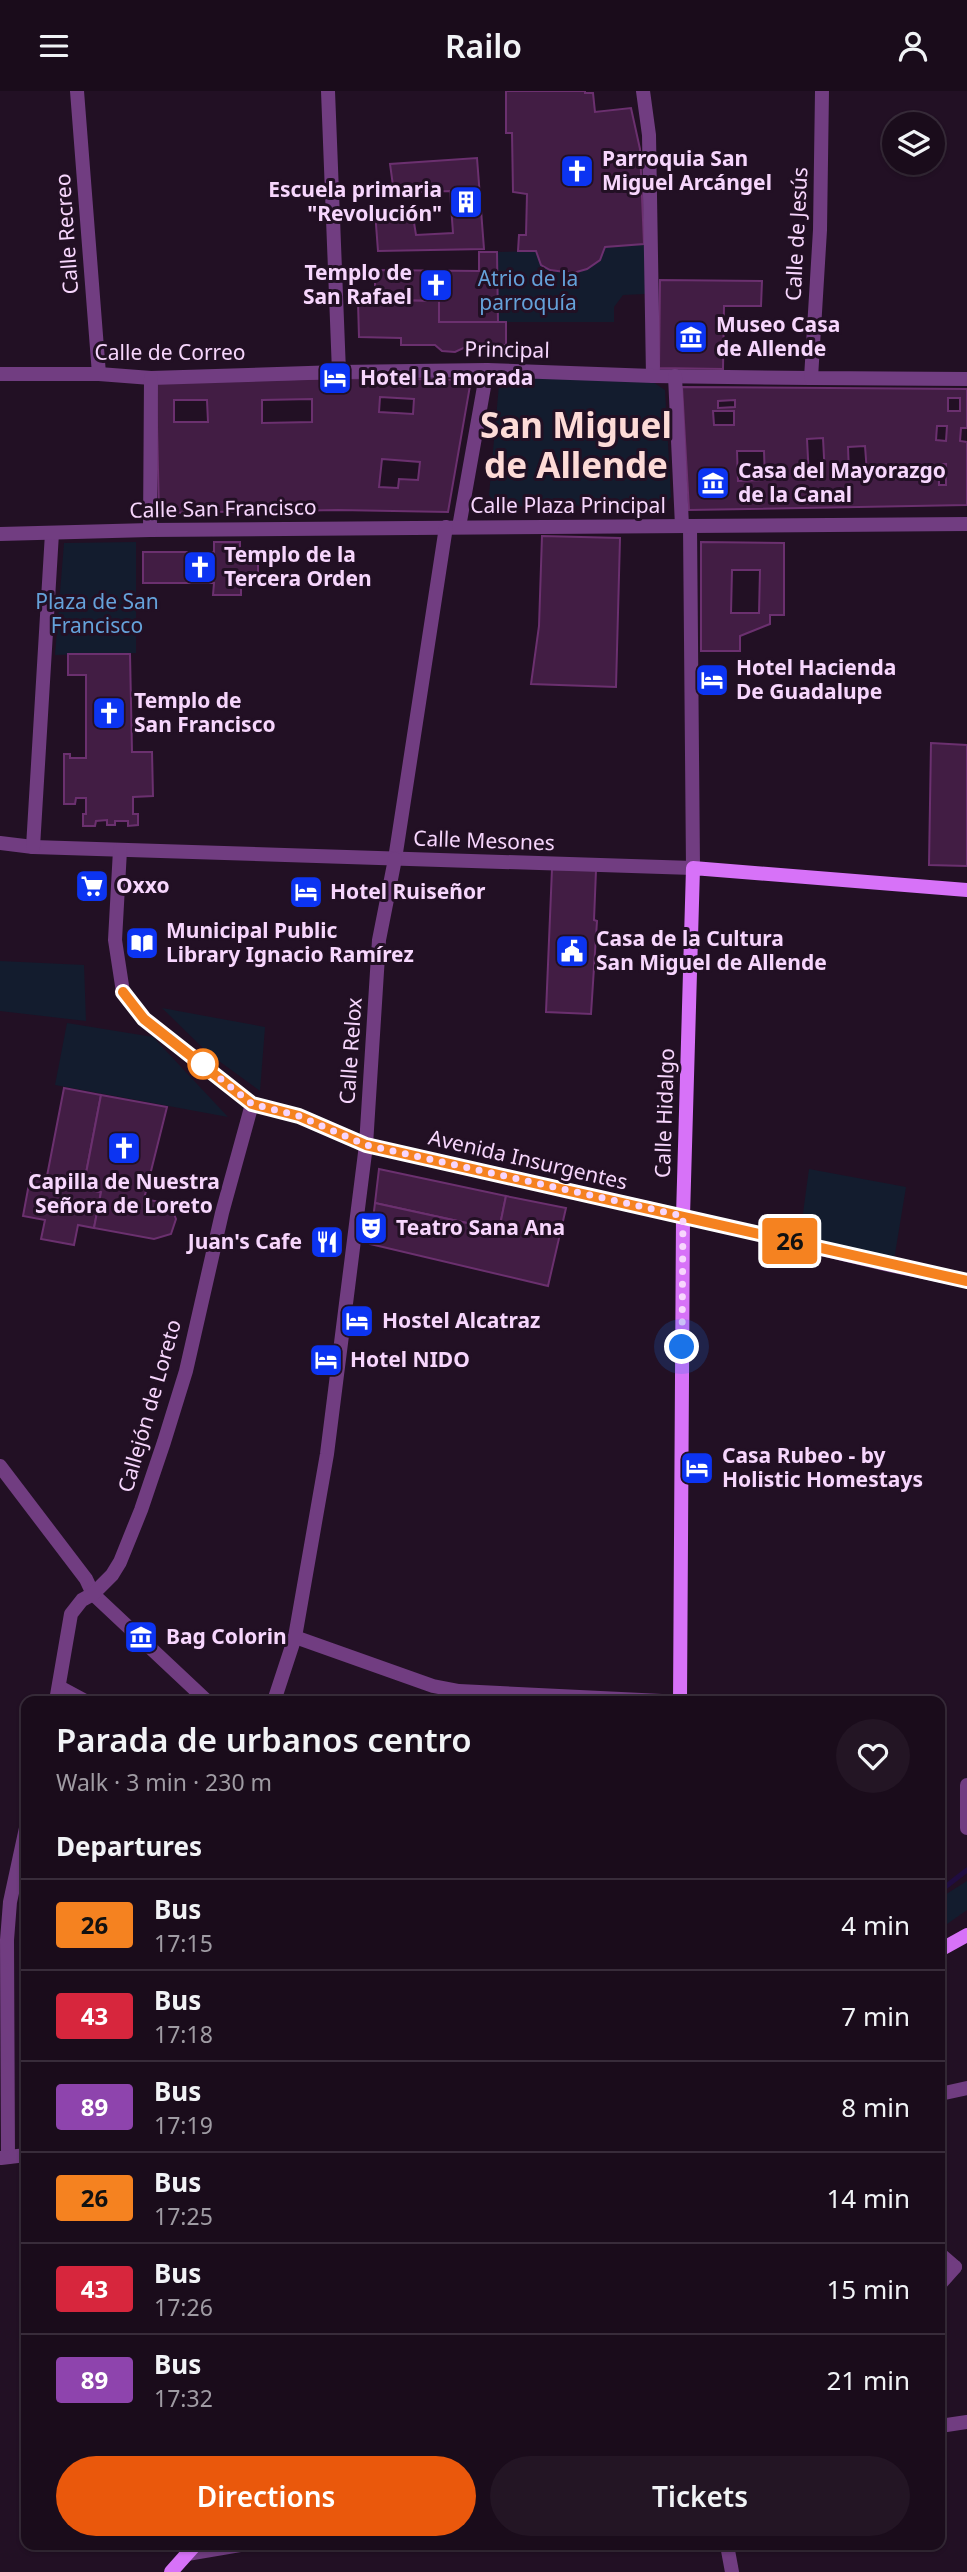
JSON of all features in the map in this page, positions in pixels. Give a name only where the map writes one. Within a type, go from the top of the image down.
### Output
[{"type":"main road","name":"Calle Mesones","points":[[693,868],[967,890]]},
{"type":"main road","name":"Calle Hidalgo","points":[[680,1696],[683,1216],[693,868]]},
{"type":"main road","points":[[945,1947],[967,1935]]},
{"type":"main road","points":[[171,2572],[190,2550]]},
{"type":"street","name":"Calle Recreo","points":[[77,91],[99,374]]},
{"type":"street","points":[[328,91],[339,372]]},
{"type":"street","points":[[643,91],[649,135],[653,376]]},
{"type":"street","name":"Calle de Jesús","points":[[811,378],[820,230],[822,91]]},
{"type":"street","name":"Principal","points":[[339,372],[487,370],[653,376],[967,379]]},
{"type":"street","name":"Calle Relox","points":[[276,1696],[295,1637],[327,1454],[366,1145],[379,940],[452,527],[487,370]]},
{"type":"street","name":"Calle de Correo","points":[[0,374],[99,374],[151,378],[339,372]]},
{"type":"street","name":"Calle Hidalgo","points":[[675,376],[686,526],[693,868]]},
{"type":"street","points":[[150,530],[151,378]]},
{"type":"street","name":"Calle Plaza Principal","points":[[452,527],[967,524]]},
{"type":"street","name":"Calle San Francisco","points":[[0,534],[452,527]]},
{"type":"street","points":[[33,847],[52,533]]},
{"type":"street","name":"Calle Mesones","points":[[0,843],[33,847],[693,868]]},
{"type":"street","name":"Avenida Insurgentes","points":[[120,850],[115,940],[123,992],[144,1019],[252,1104],[299,1116],[366,1145],[967,1281]]},
{"type":"street","name":"Callejón de Loreto","points":[[58,1694],[71,1614],[82,1600],[93,1594],[112,1575],[141,1510],[182,1383],[222,1213],[252,1104]]},
{"type":"street","points":[[0,1466],[86,1579],[93,1594],[202,1696]]},
{"type":"street","points":[[295,1637],[433,1686],[459,1691],[561,1696]]},
{"type":"street","points":[[967,1785],[967,1828]]},
{"type":"street","points":[[4,2157],[6,1940],[9,1902],[21,1850]]},
{"type":"street","points":[[945,2093],[967,2088]]},
{"type":"street","points":[[945,2257],[961,2266],[945,2280]]},
{"type":"street","points":[[945,2425],[967,2422]]},
{"type":"street","points":[[728,2550],[732,2572]]},
{"type":"green space","name":"Atrio de la parroquía","points":[[644,244],[645,294],[623,295],[614,307],[614,322],[498,322],[497,252],[536,251],[541,265],[560,272],[569,272],[587,268],[605,247]]},
{"type":"green space","points":[[505,377],[653,382],[665,390],[671,497],[665,504],[498,507],[489,495],[499,385]]},
{"type":"green space","name":"Plaza de San Francisco","points":[[136,542],[136,653],[55,655],[64,543]]},
{"type":"green space","points":[[0,961],[84,965],[86,1021],[0,1011]]},
{"type":"green space","points":[[162,1008],[265,1027],[260,1091],[208,1053]]},
{"type":"green space","points":[[67,1023],[153,1037],[228,1117],[55,1085]]},
{"type":"green space","points":[[809,1169],[906,1187],[893,1266],[799,1243]]},
{"type":"green space","points":[[967,1881],[967,1910],[945,1925],[945,1895]]},
{"type":"building","name":"Parroquia San Miguel Arcángel","points":[[506,91],[585,91],[593,93],[595,112],[631,108],[640,149],[644,244],[605,247],[600,260],[587,269],[573,273],[550,270],[541,265],[536,251],[518,251],[519,235],[526,235],[527,194],[513,192],[512,133],[506,133]]},
{"type":"building","name":"Escuela primaria \"Revolución\"","points":[[477,158],[484,249],[378,251],[375,211],[412,210],[416,235],[453,233],[450,191],[394,193],[390,164]]},
{"type":"building","name":"Templo de San Rafael","points":[[479,252],[497,252],[498,322],[439,322],[439,301],[375,300],[375,270],[479,271]]},
{"type":"building","name":"Museo Casa de Allende","points":[[660,280],[762,281],[761,306],[724,306],[723,369],[659,368]]},
{"type":"building","points":[[439,301],[439,322],[506,322],[506,345],[472,344],[455,352],[442,351],[435,345],[401,345],[401,338],[359,337],[358,302]]},
{"type":"building","points":[[344,378],[471,380],[448,512],[338,510],[159,513],[156,382]],"holes":[[[380,397],[414,399],[413,414],[379,412]],[[312,399],[312,422],[262,423],[262,400]],[[174,400],[207,400],[208,422],[174,422]],[[382,459],[420,462],[418,480],[399,479],[398,488],[379,487]]]},
{"type":"building","points":[[682,387],[967,389],[967,428],[961,428],[960,441],[967,442],[967,505],[689,510]],"holes":[[[948,398],[960,398],[960,411],[948,411]],[[735,400],[735,407],[718,408],[718,401]],[[713,411],[734,411],[734,425],[714,425]],[[937,426],[947,426],[946,441],[936,440]],[[823,438],[825,477],[809,478],[807,439]],[[865,446],[867,473],[849,473],[848,447]],[[737,451],[764,451],[765,480],[738,481]],[[939,464],[946,464],[946,485],[939,485]]]},
{"type":"building","points":[[542,536],[620,538],[616,687],[531,684],[539,626]]},
{"type":"building","name":"Templo de la Tercera Orden","points":[[214,542],[240,542],[240,553],[258,553],[258,582],[241,582],[241,595],[213,595],[214,583],[143,583],[143,552],[214,552]]},
{"type":"building","points":[[701,542],[784,543],[784,615],[770,615],[770,624],[740,636],[740,651],[701,651]],"holes":[[[732,570],[760,570],[759,613],[731,613]]]},
{"type":"building","name":"Templo de San Francisco","points":[[68,654],[130,654],[132,752],[152,752],[153,796],[133,797],[133,814],[138,814],[138,825],[128,826],[128,821],[115,821],[115,825],[107,825],[107,820],[96,821],[95,826],[83,826],[86,798],[76,798],[75,804],[64,804],[64,754],[70,754],[70,758],[86,758],[86,675],[68,675]]},
{"type":"building","points":[[931,743],[967,745],[967,866],[929,865]]},
{"type":"building","name":"Casa de la Cultura San Miguel de Allende","points":[[552,869],[596,870],[594,920],[597,921],[591,1014],[546,1012]]},
{"type":"building","points":[[64,1088],[101,1095],[83,1189],[101,1192],[94,1228],[78,1225],[74,1245],[41,1239],[45,1220],[23,1216],[31,1173],[47,1176]]},
{"type":"building","name":"Capilla de Nuestra Señora de Loreto","points":[[101,1095],[167,1107],[144,1199],[170,1204],[176,1219],[171,1234],[154,1239],[94,1228],[101,1192],[83,1189]]},
{"type":"building","points":[[379,1169],[506,1196],[499,1230],[375,1203]]},
{"type":"building","points":[[506,1196],[566,1208],[548,1286],[370,1244],[375,1203],[499,1230]]},
{"type":"waterway","points":[[945,1887],[967,1870]]},
{"type":"bus line","name":"26","points":[[123,992],[144,1019],[252,1104],[299,1116],[366,1145],[967,1281]]},
{"type":"place","name":"Parroquia San Miguel Arcángel","points":[[577,171]]},
{"type":"place","name":"Escuela primaria \"Revolución\"","points":[[466,202]]},
{"type":"place","name":"Templo de San Rafael","points":[[436,285]]},
{"type":"place","name":"Museo Casa de Allende","points":[[691,337]]},
{"type":"place","name":"Hotel La morada","points":[[335,378]]},
{"type":"place","name":"Casa del Mayorazgo de la Canal","points":[[713,483]]},
{"type":"place","name":"Templo de la Tercera Orden","points":[[200,567]]},
{"type":"place","name":"Hotel Hacienda De Guadalupe","points":[[712,680]]},
{"type":"place","name":"Templo de San Francisco","points":[[109,713]]},
{"type":"place","name":"Oxxo","points":[[92,886]]},
{"type":"place","name":"Hotel Ruiseñor","points":[[306,892]]},
{"type":"place","name":"Municipal Public Library Ignacio Ramírez","points":[[142,943]]},
{"type":"place","name":"Casa de la Cultura San Miguel de Allende","points":[[572,951]]},
{"type":"place","name":"Capilla de Nuestra Señora de Loreto","points":[[124,1148]]},
{"type":"place","name":"Teatro Sana Ana","points":[[371,1228]]},
{"type":"place","name":"Juan's Cafe","points":[[327,1242]]},
{"type":"place","name":"Hostel Alcatraz","points":[[357,1321]]},
{"type":"place","name":"Hotel NIDO","points":[[326,1360]]},
{"type":"place","name":"Casa Rubeo - by Holistic Homestays","points":[[697,1468]]},
{"type":"place","name":"Bag Colorin","points":[[141,1637]]},
{"type":"district","name":"San Miguel de Allende","points":[[576,446]]},
{"type":"route","points":[[203,1064],[197,1060],[252,1104],[299,1116],[366,1145],[683,1216],[682,1347]]}]
